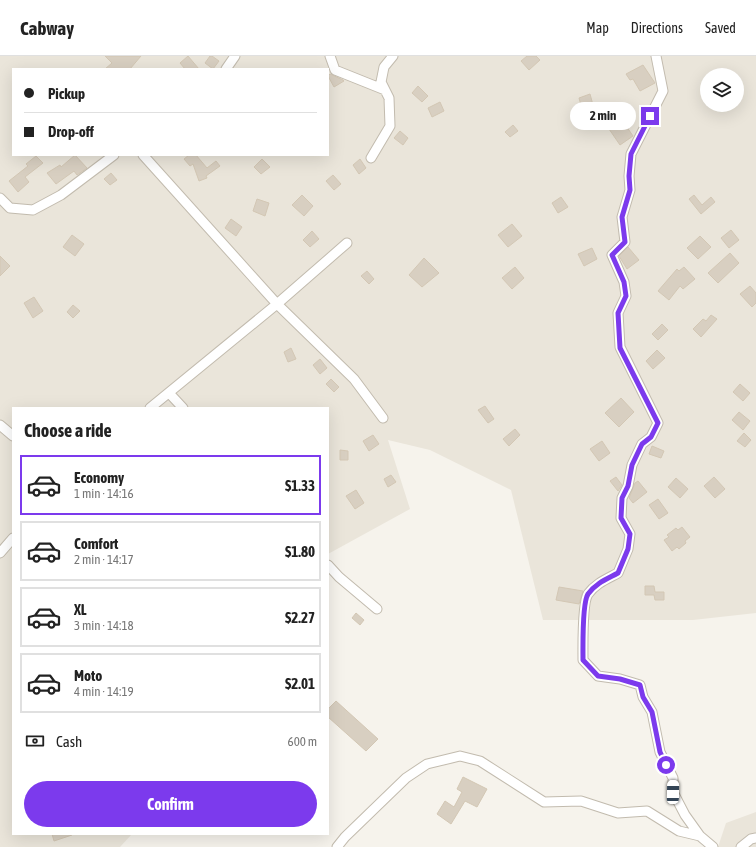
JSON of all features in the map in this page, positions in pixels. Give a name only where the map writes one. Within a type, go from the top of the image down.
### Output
[{"type":"street","points":[[227,68],[235,56]]},
{"type":"street","points":[[330,56],[335,70],[386,90]]},
{"type":"street","points":[[371,158],[390,126],[389,98],[381,82],[384,67],[393,56]]},
{"type":"street","points":[[656,56],[663,91],[631,154],[629,176],[630,190],[622,217],[625,242],[612,255],[624,282],[626,296],[618,313],[620,348],[658,423],[651,437],[642,444],[632,465],[628,486],[622,498],[621,518],[630,534],[628,549],[618,573],[599,582],[587,596],[583,628],[583,660],[598,676],[620,679],[640,685],[643,697],[652,712],[660,752],[673,778],[673,792],[685,814],[700,836],[713,847]]},
{"type":"street","points":[[0,198],[10,208],[33,210],[61,195],[113,156]]},
{"type":"street","points":[[144,156],[277,304],[354,378],[383,418]]},
{"type":"street","points":[[151,407],[277,304],[347,242]]},
{"type":"street","points":[[169,393],[182,407]]},
{"type":"street","points":[[0,425],[12,435]]},
{"type":"street","points":[[0,553],[12,539]]},
{"type":"street","points":[[329,566],[339,577],[377,609]]},
{"type":"street","points":[[337,847],[345,837],[406,778],[427,764],[460,756],[480,761],[544,802],[581,802],[618,813],[647,811],[679,832],[700,836]]},
{"type":"street","points":[[741,847],[751,839],[756,838]]},
{"type":"shaded area","points":[[0,56],[756,56],[756,613],[693,620],[543,620],[511,490],[430,450],[388,440],[410,509],[329,553],[329,407],[12,407],[12,835],[131,835],[120,847],[0,847]]},
{"type":"shaded area","points":[[756,812],[756,847],[718,847],[726,823]]},
{"type":"building","points":[[105,56],[141,56],[131,68],[106,68],[112,63]]},
{"type":"building","points":[[188,56],[198,68],[184,68],[180,63]]},
{"type":"building","points":[[210,56],[219,61],[214,68],[205,63]]},
{"type":"building","points":[[527,56],[536,56],[540,60],[529,70],[521,61]]},
{"type":"building","points":[[643,65],[655,83],[640,91],[633,79],[630,80],[626,74]]},
{"type":"building","points":[[330,74],[344,81],[334,87],[329,75]]},
{"type":"building","points":[[418,86],[428,96],[422,102],[412,93]]},
{"type":"building","points":[[590,94],[593,105],[582,109],[579,98]]},
{"type":"building","points":[[440,102],[444,111],[432,117],[428,108]]},
{"type":"building","points":[[622,120],[633,136],[620,145],[609,129]]},
{"type":"building","points":[[513,125],[518,131],[510,137],[505,132]]},
{"type":"building","points":[[400,131],[408,138],[403,145],[394,138]]},
{"type":"building","points":[[36,156],[43,163],[25,177],[29,182],[18,192],[9,181],[28,166],[26,164]]},
{"type":"building","points":[[74,156],[76,156],[87,168],[77,175],[74,171],[56,184],[47,173],[60,165],[61,167]]},
{"type":"building","points":[[188,156],[197,156],[207,168],[216,161],[220,166],[206,176],[207,178],[199,181],[193,164],[190,166],[184,159]]},
{"type":"building","points":[[262,159],[270,167],[261,174],[254,167]]},
{"type":"building","points":[[360,159],[366,168],[359,174],[353,165]]},
{"type":"building","points":[[111,173],[117,180],[110,185],[104,179]]},
{"type":"building","points":[[333,175],[341,184],[334,190],[326,181]]},
{"type":"building","points":[[302,195],[313,206],[304,216],[292,205]]},
{"type":"building","points":[[694,195],[702,205],[711,197],[715,202],[701,214],[689,199]]},
{"type":"building","points":[[561,197],[568,207],[558,213],[552,203]]},
{"type":"building","points":[[257,199],[269,203],[265,216],[253,211]]},
{"type":"building","points":[[231,219],[242,227],[236,236],[225,228]]},
{"type":"building","points":[[512,224],[522,236],[508,247],[498,235]]},
{"type":"building","points":[[731,230],[739,240],[729,248],[721,238]]},
{"type":"building","points":[[312,231],[319,239],[310,247],[303,240]]},
{"type":"building","points":[[72,235],[84,244],[75,256],[63,247]]},
{"type":"building","points":[[700,236],[711,247],[698,259],[687,248]]},
{"type":"building","points":[[628,247],[639,260],[627,269],[619,256]]},
{"type":"building","points":[[592,248],[597,259],[584,266],[578,254]]},
{"type":"building","points":[[730,253],[739,263],[718,283],[708,273]]},
{"type":"building","points":[[0,256],[10,266],[0,276]]},
{"type":"building","points":[[424,258],[439,273],[422,287],[409,275]]},
{"type":"building","points":[[515,267],[524,278],[512,289],[502,278]]},
{"type":"building","points":[[684,267],[695,279],[683,289],[680,286],[669,300],[658,291],[677,269],[679,271]]},
{"type":"building","points":[[367,271],[374,279],[369,284],[361,276]]},
{"type":"building","points":[[750,286],[756,293],[756,303],[752,307],[740,294]]},
{"type":"building","points":[[34,297],[43,311],[33,318],[24,303]]},
{"type":"building","points":[[73,305],[80,311],[73,318],[67,312]]},
{"type":"building","points":[[711,315],[717,319],[701,337],[693,329],[703,319],[706,321]]},
{"type":"building","points":[[662,324],[668,330],[658,340],[652,334]]},
{"type":"building","points":[[291,348],[296,359],[288,362],[284,352]]},
{"type":"building","points":[[657,350],[665,358],[653,369],[646,361]]},
{"type":"building","points":[[320,359],[327,368],[320,374],[313,365]]},
{"type":"building","points":[[331,379],[339,387],[334,392],[326,384]]},
{"type":"building","points":[[740,384],[750,393],[743,401],[733,392]]},
{"type":"building","points":[[621,398],[634,412],[619,427],[605,413]]},
{"type":"building","points":[[485,406],[494,419],[488,423],[478,410]]},
{"type":"building","points":[[739,412],[750,421],[743,430],[732,420]]},
{"type":"building","points":[[515,429],[520,435],[509,446],[503,439]]},
{"type":"building","points":[[744,433],[751,440],[745,447],[737,441]]},
{"type":"building","points":[[373,435],[379,444],[369,451],[363,441]]},
{"type":"building","points":[[602,441],[610,453],[599,461],[590,449]]},
{"type":"building","points":[[652,446],[664,451],[661,458],[649,454]]},
{"type":"building","points":[[340,450],[348,451],[348,460],[340,460]]},
{"type":"building","points":[[391,475],[396,482],[388,487],[384,479]]},
{"type":"building","points":[[616,477],[622,485],[618,491],[610,481]]},
{"type":"building","points":[[714,477],[725,489],[715,498],[704,486]]},
{"type":"building","points":[[676,478],[688,489],[680,498],[668,487]]},
{"type":"building","points":[[638,481],[647,492],[633,503],[629,498],[635,483]]},
{"type":"building","points":[[356,490],[364,503],[355,509],[346,496]]},
{"type":"building","points":[[658,499],[668,513],[659,519],[649,505]]},
{"type":"building","points":[[682,527],[690,537],[679,549],[677,547],[672,551],[664,540],[669,537],[667,535],[676,528],[678,530]]},
{"type":"building","points":[[645,586],[654,586],[655,592],[664,592],[664,600],[655,600],[654,595],[645,595]]},
{"type":"building","points":[[559,587],[583,591],[579,604],[556,600]]},
{"type":"building","points":[[356,613],[364,620],[360,625],[352,618]]},
{"type":"building","points":[[336,701],[378,739],[366,751],[329,718],[329,708]]},
{"type":"building","points":[[463,777],[487,789],[477,807],[465,801],[451,824],[437,814],[445,801],[454,807],[462,792],[457,789]]},
{"type":"building","points":[[52,835],[72,835],[54,841]]},
{"type":"route","points":[[650,116],[631,154],[629,176],[630,190],[622,217],[625,242],[612,255],[624,282],[626,296],[618,313],[620,348],[658,423],[651,437],[642,444],[632,465],[628,486],[622,498],[621,518],[630,534],[628,549],[618,573],[599,582],[587,596],[583,628],[583,660],[598,676],[620,679],[640,685],[643,697],[652,712],[660,752],[666,765]]}]
